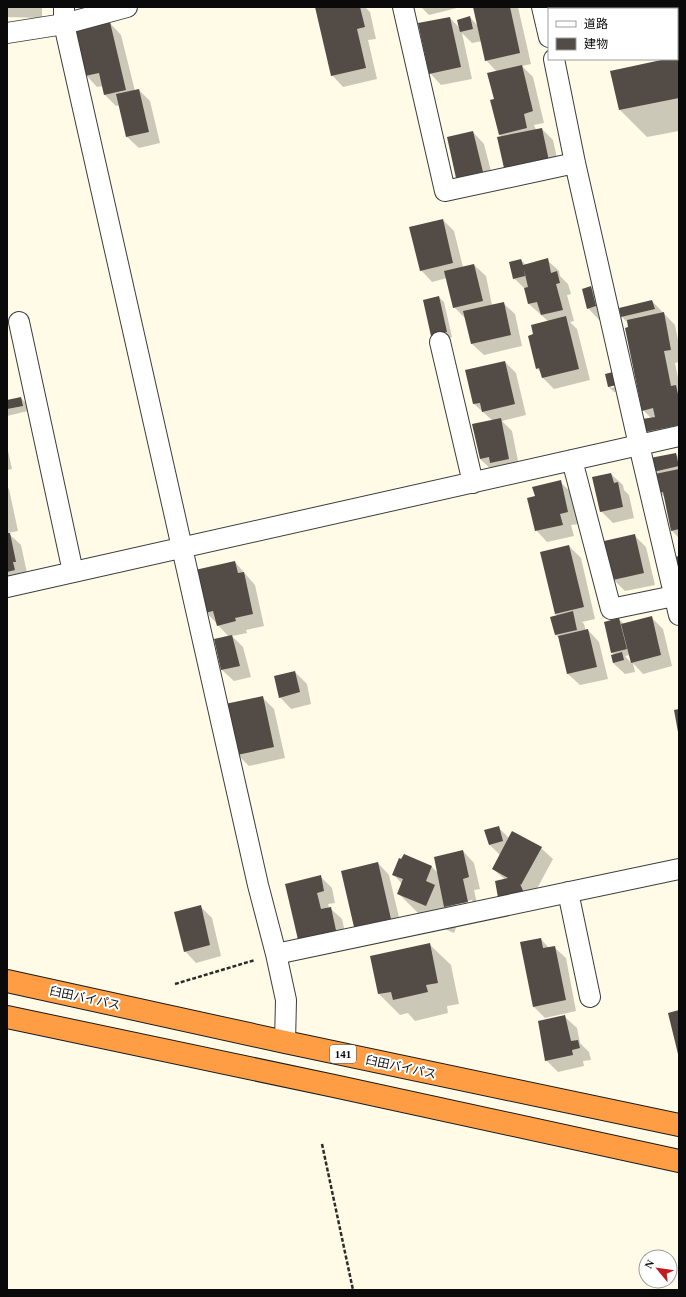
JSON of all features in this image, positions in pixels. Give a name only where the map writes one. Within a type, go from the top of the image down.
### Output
[{"type":"highway","name":"臼田バイパス","points":[[7,981],[679,1126]]},
{"type":"highway","points":[[7,1017],[679,1161]]},
{"type":"street","points":[[7,33],[64,16],[127,7]]},
{"type":"street","points":[[403,7],[445,191],[575,163]]},
{"type":"street","points":[[542,7],[548,33]]},
{"type":"street","points":[[64,16],[258,885],[286,1000],[285,1042]]},
{"type":"street","points":[[554,60],[575,163],[679,615]]},
{"type":"street","points":[[19,322],[73,572]]},
{"type":"street","points":[[440,342],[473,483]]},
{"type":"street","points":[[7,587],[679,436]]},
{"type":"street","points":[[572,460],[611,609],[674,596]]},
{"type":"street","points":[[276,954],[679,869]]},
{"type":"street","points":[[568,892],[590,997]]},
{"type":"path","points":[[175,984],[276,954]]},
{"type":"path","points":[[322,1144],[353,1290]]},
{"type":"building","points":[[315,7],[360,7],[365,27],[357,29],[366,68],[331,76]]},
{"type":"building","points":[[473,7],[510,7],[520,53],[485,61]]},
{"type":"building","points":[[679,7],[679,10],[678,8],[597,8]]},
{"type":"building","points":[[470,16],[473,29],[460,32],[457,20]]},
{"type":"building","points":[[450,17],[461,67],[429,74],[418,23]]},
{"type":"building","points":[[110,22],[126,90],[104,95],[99,73],[85,76],[74,31]]},
{"type":"building","points":[[678,56],[679,98],[619,110],[610,71],[661,60],[678,60]]},
{"type":"building","points":[[522,65],[533,111],[524,114],[527,128],[499,135],[490,100],[494,99],[487,73]]},
{"type":"building","points":[[139,89],[149,132],[126,137],[116,94]]},
{"type":"building","points":[[542,128],[549,161],[519,167],[519,165],[504,168],[497,137]]},
{"type":"building","points":[[473,131],[483,172],[456,178],[447,137]]},
{"type":"building","points":[[443,219],[453,263],[420,271],[409,227]]},
{"type":"building","points":[[548,258],[551,273],[557,271],[560,283],[556,284],[563,310],[541,315],[537,302],[528,304],[524,288],[528,287],[524,270],[525,276],[513,279],[509,262],[521,259],[523,265]]},
{"type":"building","points":[[474,264],[483,301],[453,308],[444,271]]},
{"type":"building","points":[[591,286],[596,306],[587,309],[582,289]]},
{"type":"building","points":[[439,296],[447,332],[431,336],[423,300]]},
{"type":"building","points":[[652,300],[655,309],[621,317],[619,308]]},
{"type":"building","points":[[504,302],[511,335],[471,344],[463,311]]},
{"type":"building","points":[[664,312],[671,350],[664,351],[671,386],[676,385],[679,399],[679,425],[645,432],[642,419],[655,417],[653,408],[642,411],[625,328],[628,327],[627,320]]},
{"type":"building","points":[[566,316],[579,369],[542,378],[539,368],[536,369],[528,336],[533,334],[531,325]]},
{"type":"building","points":[[505,361],[515,404],[482,412],[480,403],[473,404],[465,370]]},
{"type":"building","points":[[613,372],[617,385],[608,387],[605,374]]},
{"type":"building","points":[[21,397],[23,406],[7,409],[7,400]]},
{"type":"building","points":[[501,418],[509,459],[490,463],[489,457],[480,459],[472,424]]},
{"type":"building","points":[[676,453],[679,466],[653,472],[650,458]]},
{"type":"building","points":[[679,469],[679,529],[671,531],[663,492],[659,493],[655,474]]},
{"type":"building","points":[[611,473],[614,483],[618,482],[623,507],[600,512],[592,477]]},
{"type":"building","points":[[561,480],[568,512],[560,514],[563,525],[535,531],[527,498],[535,496],[532,487]]},
{"type":"building","points":[[7,533],[10,533],[16,562],[13,562],[15,570],[7,572]]},
{"type":"building","points":[[635,534],[644,573],[613,580],[604,541]]},
{"type":"building","points":[[569,545],[584,607],[555,614],[540,552]]},
{"type":"building","points":[[679,556],[679,576],[675,557]]},
{"type":"building","points":[[235,561],[238,573],[244,572],[253,614],[235,618],[236,621],[217,626],[213,611],[205,613],[195,570]]},
{"type":"building","points":[[573,611],[577,630],[555,635],[550,617]]},
{"type":"building","points":[[652,616],[661,655],[631,663],[621,624]]},
{"type":"building","points":[[619,618],[627,649],[611,653],[604,622]]},
{"type":"building","points":[[588,629],[597,667],[567,674],[558,636]]},
{"type":"building","points":[[232,635],[240,666],[221,670],[214,639]]},
{"type":"building","points":[[622,652],[624,660],[613,663],[611,655]]},
{"type":"building","points":[[295,671],[300,692],[279,698],[274,676]]},
{"type":"building","points":[[263,696],[274,747],[237,755],[225,704]]},
{"type":"building","points":[[679,709],[679,732],[678,732],[674,710]]},
{"type":"building","points":[[499,826],[503,841],[489,845],[484,830]]},
{"type":"building","points":[[512,831],[542,847],[521,885],[520,884],[526,897],[499,903],[495,881],[508,878],[492,869]]},
{"type":"building","points":[[463,850],[469,877],[463,879],[468,902],[444,907],[434,857]]},
{"type":"building","points":[[404,854],[432,866],[426,881],[435,885],[426,906],[397,894],[403,879],[392,875],[399,858],[401,859]]},
{"type":"building","points":[[378,862],[391,919],[354,927],[341,871]]},
{"type":"building","points":[[321,875],[324,891],[317,893],[321,909],[331,907],[337,935],[299,944],[285,884]]},
{"type":"building","points":[[201,905],[210,945],[184,952],[174,912]]},
{"type":"building","points":[[541,938],[543,948],[555,946],[566,1000],[533,1007],[520,942]]},
{"type":"building","points":[[430,943],[438,983],[426,985],[428,992],[393,1000],[391,992],[378,994],[370,956]]},
{"type":"building","points":[[679,1010],[679,1054],[678,1054],[668,1013]]},
{"type":"building","points":[[565,1015],[571,1041],[578,1040],[580,1048],[572,1050],[573,1055],[545,1061],[538,1021]]}]
